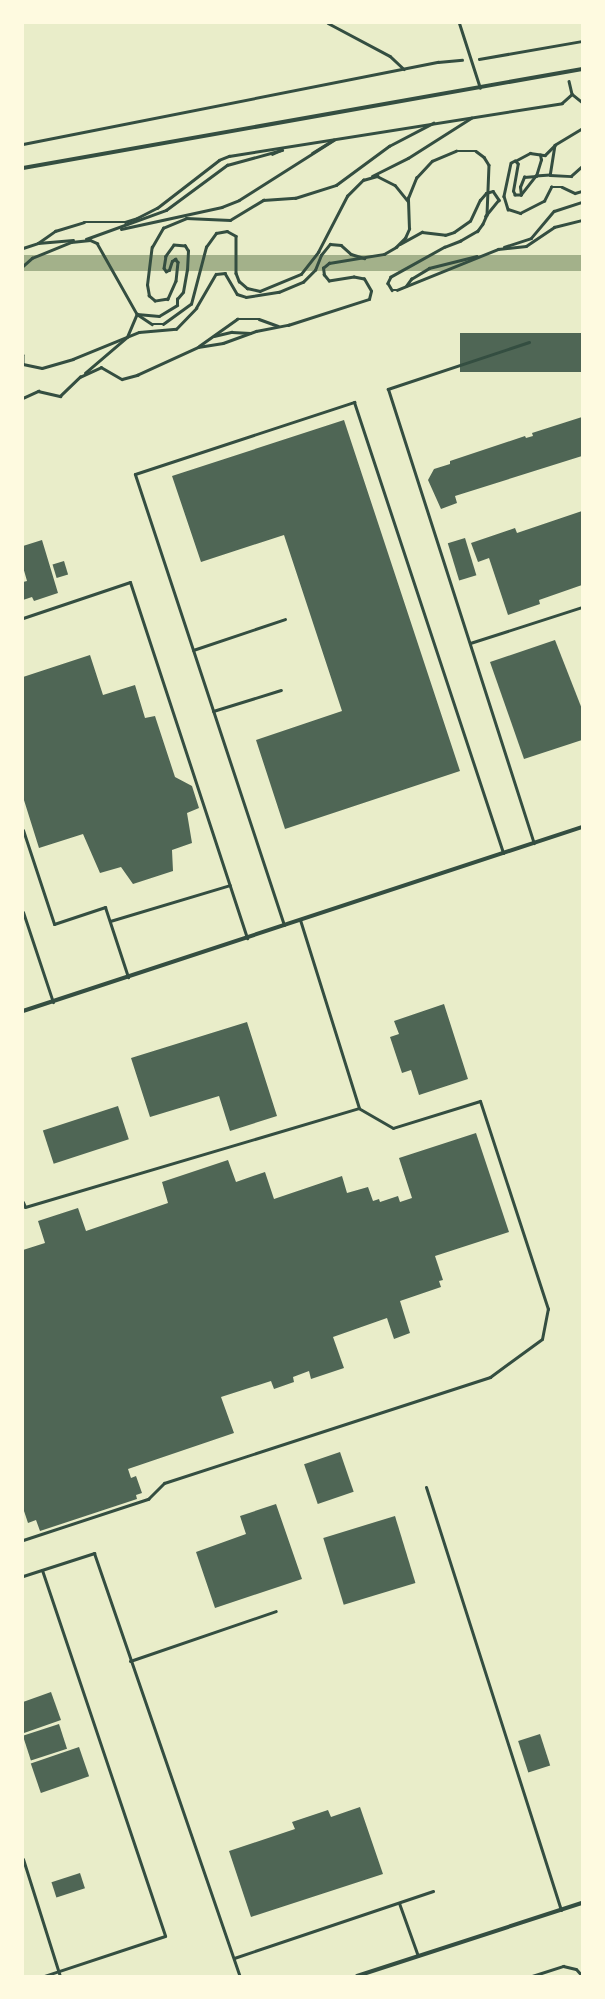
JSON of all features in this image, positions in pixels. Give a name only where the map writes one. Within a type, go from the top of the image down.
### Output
[{"type":"street","points":[[23,168],[582,69]]},
{"type":"street","points":[[23,1011],[582,827]]},
{"type":"street","points":[[357,1976],[582,1903]]},
{"type":"lane","points":[[459,23],[480,88]]},
{"type":"lane","points":[[529,342],[388,389],[534,843]]},
{"type":"lane","points":[[284,925],[135,474],[354,402],[504,853]]},
{"type":"lane","points":[[23,618],[130,582],[247,938]]},
{"type":"lane","points":[[470,643],[582,607]]},
{"type":"lane","points":[[193,650],[285,619]]},
{"type":"lane","points":[[213,710],[281,690]]},
{"type":"lane","points":[[23,830],[54,924],[106,907],[128,977]]},
{"type":"lane","points":[[110,921],[230,885]]},
{"type":"lane","points":[[23,912],[53,1002]]},
{"type":"lane","points":[[23,1540],[148,1499],[164,1483],[490,1377],[542,1339],[548,1309],[480,1101],[393,1128],[359,1108],[300,920]]},
{"type":"lane","points":[[23,1202],[25,1207],[359,1108]]},
{"type":"lane","points":[[426,1487],[561,1910]]},
{"type":"lane","points":[[23,1576],[94,1553],[130,1661],[240,1976]]},
{"type":"lane","points":[[42,1570],[165,1936],[44,1976]]},
{"type":"lane","points":[[130,1661],[276,1612]]},
{"type":"lane","points":[[23,1859],[60,1976]]},
{"type":"lane","points":[[234,1958],[433,1891]]},
{"type":"lane","points":[[399,1903],[418,1956]]},
{"type":"lane","points":[[532,1976],[563,1966],[576,1969],[582,1976]]},
{"type":"path","points":[[328,23],[390,56],[404,69]]},
{"type":"path","points":[[23,144],[404,69],[471,59],[492,58],[582,41]]},
{"type":"path","points":[[38,243],[55,231],[84,222],[125,222],[137,218],[157,208],[219,160],[229,156],[287,148],[562,103],[572,94],[582,102]]},
{"type":"path","points":[[23,248],[38,243],[64,239],[97,243],[137,314],[152,324],[163,324],[191,304],[206,247],[210,239],[222,230],[236,236],[236,273],[239,281],[247,288],[260,291],[301,274],[318,252],[347,196],[356,185],[408,158],[472,117]]},
{"type":"path","points":[[137,314],[148,317],[169,312],[177,305],[177,299],[183,292],[188,251],[185,246],[178,244],[174,245],[166,256],[164,268],[166,271],[169,270],[172,261],[176,259],[178,262],[176,281],[168,299],[155,301],[149,296],[147,284],[149,257],[154,240],[164,228],[186,218],[230,220],[263,200],[295,198],[336,185],[389,146],[433,123]]},
{"type":"path","points":[[582,128],[554,145],[545,155],[530,153],[511,163],[504,196],[508,209],[513,212],[526,211],[544,201],[551,186],[575,193],[582,191]]},
{"type":"path","points":[[23,266],[32,258],[81,240],[114,231],[222,207],[257,190],[334,140]]},
{"type":"path","points":[[550,175],[554,145]]},
{"type":"path","points":[[114,231],[141,218],[166,210],[227,165],[272,154],[287,148]]},
{"type":"path","points":[[399,244],[408,229],[408,201],[416,178],[432,161],[466,150],[476,151],[489,165],[487,215]]},
{"type":"path","points":[[521,195],[536,176],[541,160],[540,155]]},
{"type":"path","points":[[515,161],[518,164],[513,191],[516,195],[521,195]]},
{"type":"path","points":[[521,195],[522,180],[528,176],[571,176],[582,166]]},
{"type":"path","points":[[372,176],[377,176],[395,185],[408,201]]},
{"type":"path","points":[[198,346],[223,343],[251,333],[369,299],[371,291],[364,279],[354,277],[329,281],[324,275],[323,268],[330,263],[384,254],[422,232],[445,235],[454,232],[470,221],[480,200],[488,193],[493,191],[499,200],[487,215],[481,227],[469,237],[427,257],[395,275],[388,283],[392,290],[405,287],[490,252],[532,238],[554,211],[582,202]]},
{"type":"path","points":[[405,287],[411,279],[429,268],[515,245],[526,246],[554,226],[582,220]]},
{"type":"path","points":[[23,355],[23,364],[42,368],[73,359],[139,332],[176,329],[196,308],[216,274],[225,273],[237,294],[246,297],[279,292],[304,282],[315,270],[321,255],[330,244],[341,245],[351,254],[366,258]]},
{"type":"path","points":[[23,398],[38,391],[60,396],[80,377],[128,337],[137,314]]},
{"type":"path","points":[[80,377],[101,367],[122,379],[137,375],[198,346],[237,319],[259,319],[278,326]]},
{"type":"path","points":[[211,337],[232,332],[251,333]]},
{"type":"shaded area","points":[[23,255],[582,255],[582,271],[23,271]]},
{"type":"building","points":[[460,333],[582,333],[582,372],[460,372]]},
{"type":"building","points":[[582,417],[582,456],[455,496],[457,503],[441,509],[428,480],[434,469],[450,464],[450,461],[525,436],[526,438],[533,436],[532,433]]},
{"type":"building","points":[[344,420],[460,771],[285,829],[256,740],[342,711],[284,535],[201,562],[172,476]]},
{"type":"building","points":[[582,511],[582,585],[539,600],[540,604],[508,615],[489,558],[478,562],[471,543],[515,528],[517,533]]},
{"type":"building","points":[[465,538],[476,575],[459,581],[448,543]]},
{"type":"building","points":[[42,540],[58,593],[34,601],[32,597],[23,600],[23,582],[27,581],[23,567],[23,546]]},
{"type":"building","points":[[64,561],[68,574],[57,578],[53,565]]},
{"type":"building","points":[[555,640],[582,709],[582,740],[524,759],[490,662]]},
{"type":"building","points":[[90,655],[103,695],[135,685],[145,718],[155,716],[175,777],[192,786],[199,808],[187,813],[192,843],[172,850],[173,871],[133,884],[121,867],[100,873],[83,834],[39,848],[23,797],[23,677]]},
{"type":"building","points":[[444,1004],[468,1079],[419,1095],[411,1070],[402,1073],[390,1037],[399,1034],[394,1021]]},
{"type":"building","points":[[247,1022],[277,1116],[230,1131],[219,1096],[150,1117],[131,1058]]},
{"type":"building","points":[[118,1106],[129,1139],[54,1164],[43,1130]]},
{"type":"building","points":[[476,1133],[509,1232],[435,1256],[443,1280],[439,1281],[441,1287],[400,1301],[410,1333],[394,1339],[387,1318],[333,1337],[344,1368],[311,1379],[309,1371],[293,1377],[294,1382],[274,1389],[271,1381],[221,1397],[234,1433],[128,1469],[131,1478],[136,1476],[142,1493],[136,1495],[137,1499],[40,1531],[36,1520],[28,1523],[23,1508],[23,1250],[45,1243],[38,1221],[78,1208],[86,1231],[168,1203],[162,1182],[228,1160],[236,1182],[265,1172],[274,1199],[342,1176],[347,1193],[368,1187],[373,1201],[379,1199],[380,1202],[398,1196],[400,1202],[412,1198],[399,1158]]},
{"type":"building","points":[[340,1452],[354,1492],[318,1504],[304,1464]]},
{"type":"building","points":[[276,1504],[302,1579],[215,1608],[196,1552],[246,1534],[240,1516]]},
{"type":"building","points":[[395,1516],[415,1583],[344,1605],[323,1538]]},
{"type":"building","points":[[51,1692],[61,1720],[24,1733],[23,1702]]},
{"type":"building","points":[[59,1724],[67,1749],[31,1760],[23,1736]]},
{"type":"building","points":[[540,1734],[550,1765],[528,1772],[518,1741]]},
{"type":"building","points":[[79,1747],[89,1776],[41,1793],[31,1764]]},
{"type":"building","points":[[360,1807],[383,1874],[251,1917],[229,1851],[295,1829],[292,1822],[328,1810],[331,1817]]},
{"type":"building","points":[[80,1873],[85,1888],[56,1897],[51,1882]]}]
